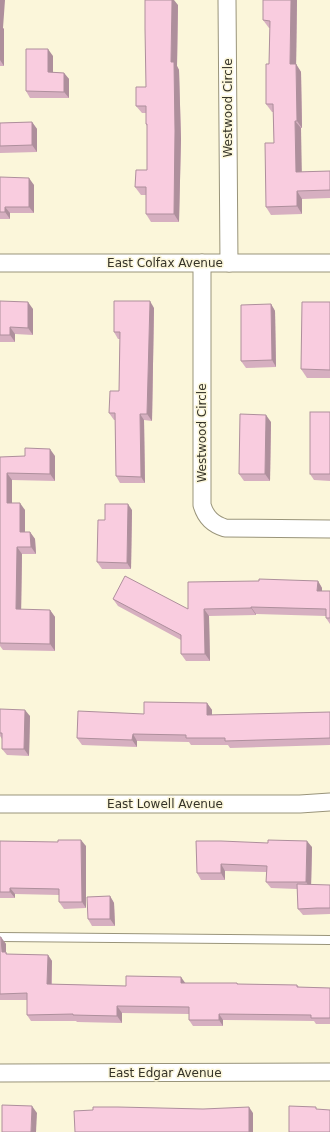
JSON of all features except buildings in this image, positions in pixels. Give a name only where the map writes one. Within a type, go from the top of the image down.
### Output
[{"type":"street","name":"Westwood Circle","points":[[227,0],[229,263]]},
{"type":"street","name":"East Colfax Avenue","points":[[0,263],[330,263]]},
{"type":"street","name":"Westwood Circle","points":[[202,263],[203,523],[226,528],[330,529]]},
{"type":"street","name":"East Lowell Avenue","points":[[0,804],[300,804],[330,802]]},
{"type":"street","name":"East Edgar Avenue","points":[[0,1073],[330,1072]]},
{"type":"lane","points":[[0,937],[330,940]]}]
